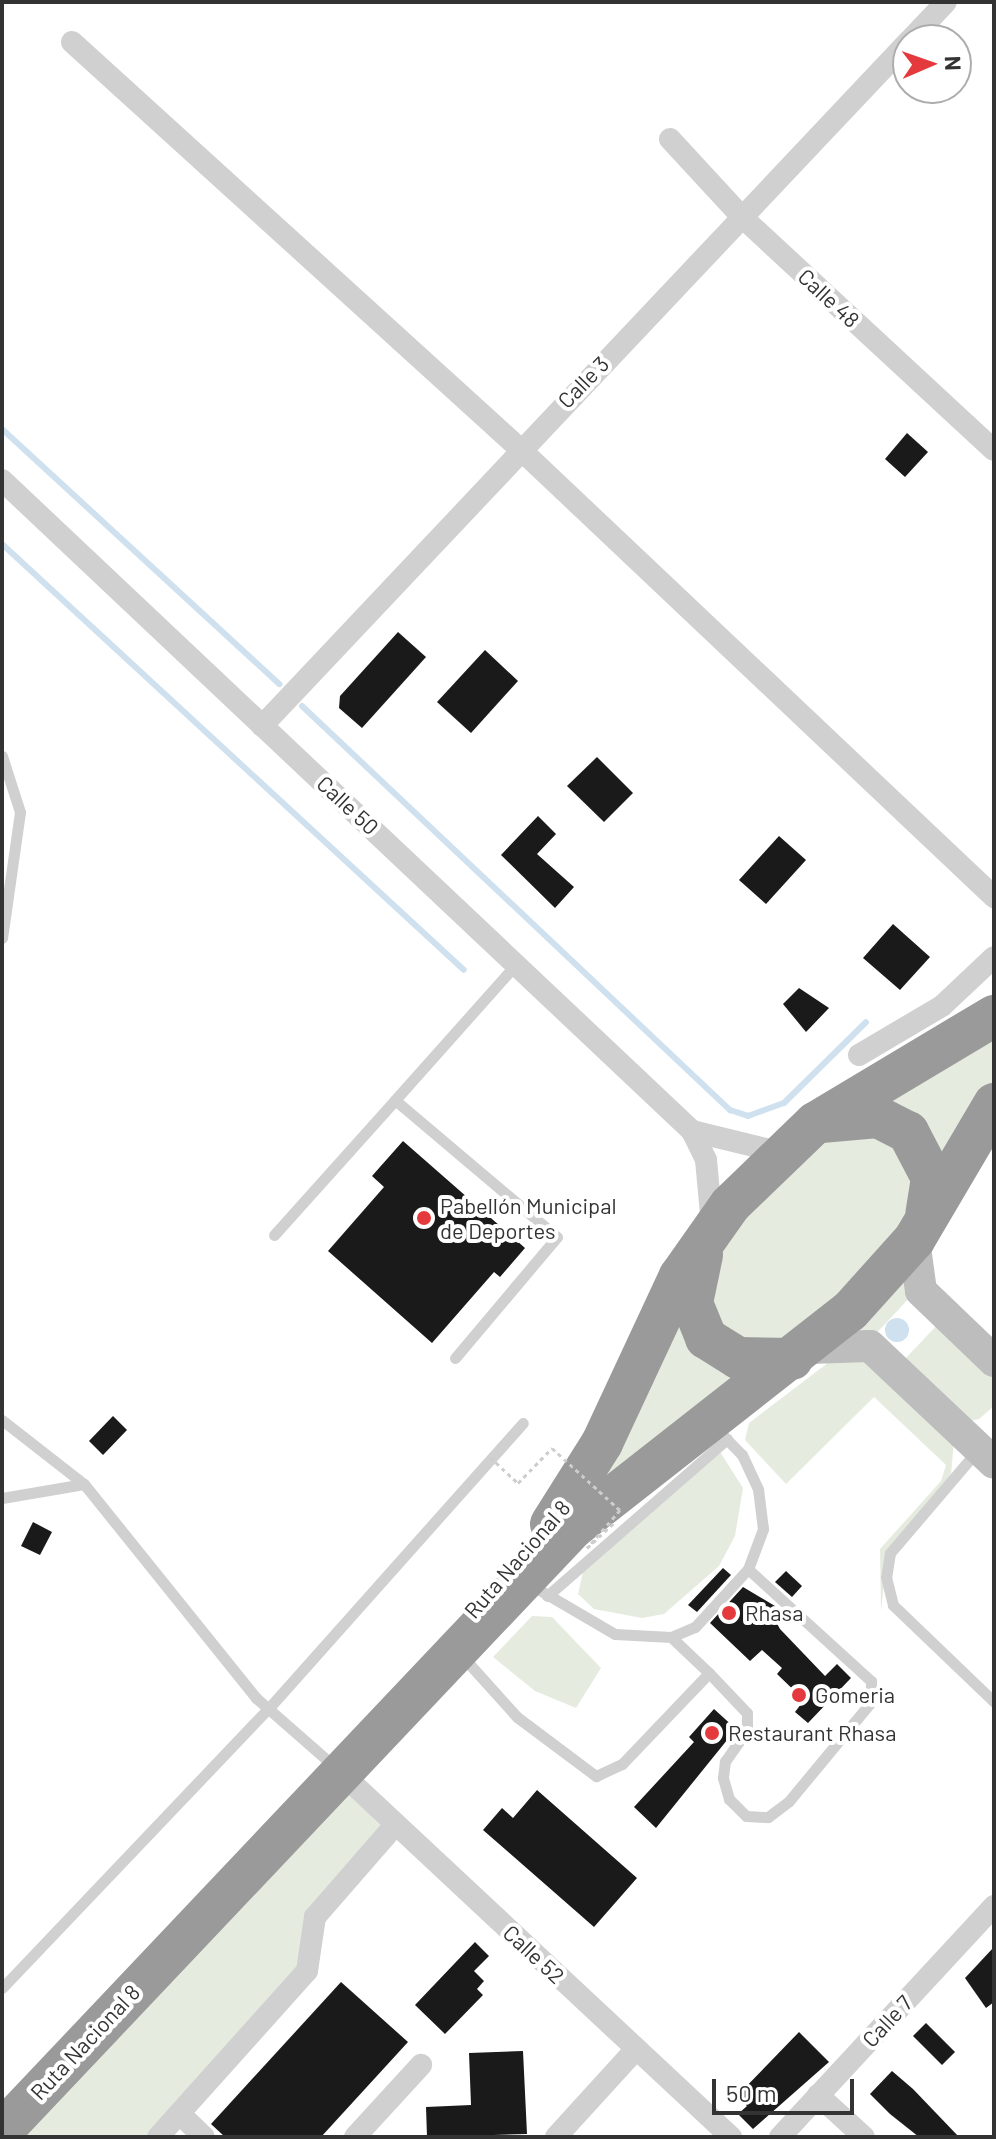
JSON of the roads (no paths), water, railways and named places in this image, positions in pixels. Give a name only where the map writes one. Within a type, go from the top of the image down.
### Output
[{"type":"highway","name":"Ruta Nacional 8","points":[[351,1756],[420,1667],[567,1503],[602,1443],[651,1328],[712,1230],[782,1153],[815,1123],[994,1016]]},
{"type":"highway","name":"Ruta Nacional 8","points":[[2,2131],[351,1756],[457,1651],[535,1588],[637,1471],[717,1429],[800,1353],[919,1230],[994,1104]]},
{"type":"highway","points":[[815,1123],[878,1117],[908,1132],[932,1178],[919,1230]]},
{"type":"highway","name":"Ruta Nacional 8","points":[[712,1230],[693,1285],[706,1338],[738,1358],[800,1353]]},
{"type":"main road","points":[[919,1230],[921,1291],[994,1361]]},
{"type":"main road","points":[[800,1353],[870,1346],[989,1447]]},
{"type":"street","name":"Calle 3","points":[[925,24],[946,2]]},
{"type":"street","points":[[72,42],[519,448],[994,897]]},
{"type":"street","name":"Calle 3","points":[[262,726],[519,448],[892,59]]},
{"type":"street","name":"Calle 48","points":[[670,139],[742,217],[994,450]]},
{"type":"street","name":"Calle 50","points":[[2,480],[262,726],[519,962],[692,1131],[706,1160],[712,1230]]},
{"type":"street","points":[[859,1055],[955,996],[994,957]]},
{"type":"street","points":[[692,1131],[782,1153]]},
{"type":"street","name":"Calle 52","points":[[351,1756],[395,1825],[731,2137]]},
{"type":"street","points":[[158,2137],[307,1971],[315,1917],[395,1825]]},
{"type":"street","name":"Calle 7","points":[[780,2137],[994,1906]]},
{"type":"street","points":[[556,2137],[636,2049]]},
{"type":"street","points":[[355,2137],[421,2065]]},
{"type":"street","points":[[818,2095],[864,2137]]},
{"type":"street","points":[[180,2114],[204,2137]]},
{"type":"lane","points":[[2,756],[20,812],[2,938]]},
{"type":"lane","points":[[274,1235],[519,962]]},
{"type":"lane","points":[[395,1100],[557,1237],[455,1358]]},
{"type":"lane","points":[[2,1420],[84,1484],[268,1709],[351,1756]]},
{"type":"lane","points":[[2,1988],[268,1709],[523,1423]]},
{"type":"lane","points":[[535,1588],[592,1627],[671,1637],[695,1627],[748,1569],[763,1529],[758,1489],[717,1429]]},
{"type":"lane","points":[[989,1447],[890,1553],[886,1577],[893,1605],[994,1702]]},
{"type":"lane","points":[[2,1498],[84,1484]]},
{"type":"lane","points":[[671,1637],[747,1713],[747,1730],[725,1761],[723,1778],[729,1799],[746,1816],[768,1817],[789,1801],[870,1703],[871,1681],[748,1569]]},
{"type":"lane","points":[[457,1651],[517,1717],[596,1776],[622,1764],[709,1673]]},
{"type":"water","points":[[897,1318],[905,1322],[909,1330],[905,1338],[897,1342],[889,1338],[885,1330],[889,1322]]},
{"type":"waterway","points":[[2,429],[279,684]]},
{"type":"waterway","points":[[2,544],[464,970]]},
{"type":"waterway","points":[[302,706],[730,1110],[748,1116],[784,1103],[866,1022]]},
{"type":"place","name":"Pabellón Municipal de Deportes","points":[[424,1218]]},
{"type":"place","name":"Rhasa","points":[[729,1613]]},
{"type":"place","name":"Gomeria","points":[[799,1695]]},
{"type":"place","name":"Restaurant Rhasa","points":[[712,1733]]}]
